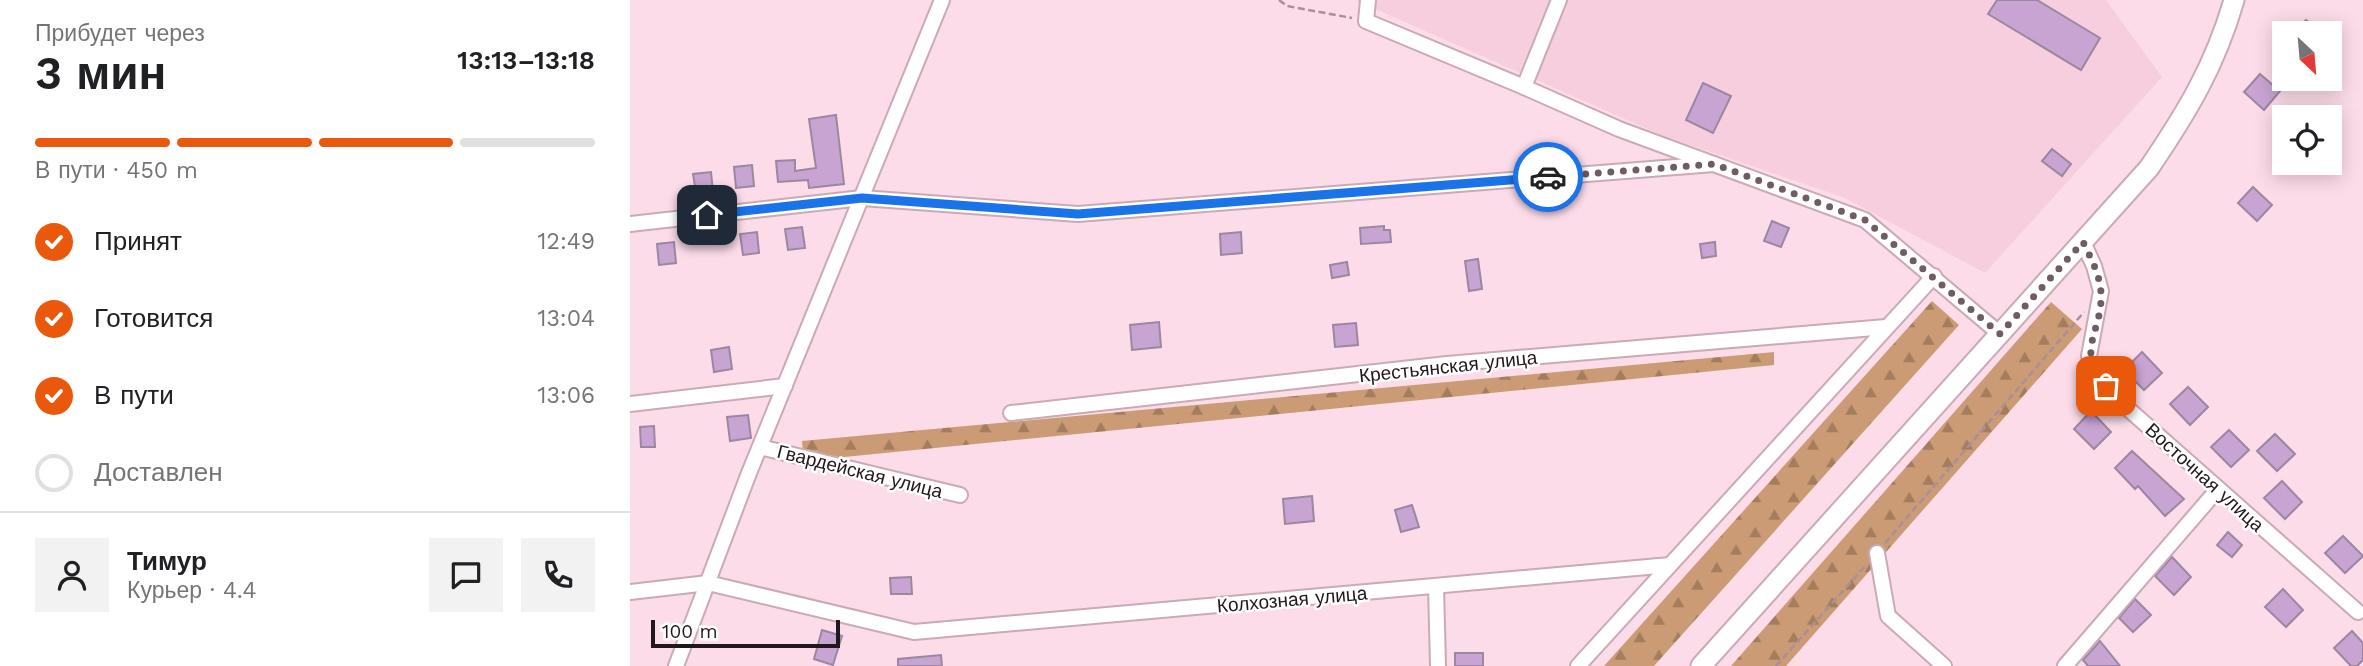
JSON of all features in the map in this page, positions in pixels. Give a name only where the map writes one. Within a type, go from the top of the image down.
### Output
[{"type":"street","points":[[676,666],[749,473],[942,0]]},
{"type":"street","points":[[1368,0],[1366,21],[1598,121],[1865,220],[2000,334]]},
{"type":"street","points":[[1524,87],[1559,0]]},
{"type":"street","points":[[1701,666],[2149,168],[2192,104],[2223,37],[2234,0]]},
{"type":"street","points":[[630,224],[862,198],[1078,214],[1714,164]]},
{"type":"street","name":"Восточная улица","points":[[2083,242],[2101,291],[2090,356],[2094,373],[2117,399],[2358,612]]},
{"type":"street","points":[[1578,666],[1934,276]]},
{"type":"street","name":"Крестьянская улица","points":[[1011,413],[1447,364],[1886,327]]},
{"type":"street","points":[[630,404],[785,386]]},
{"type":"street","name":"Гвардейская улица","points":[[760,447],[960,495]]},
{"type":"street","points":[[2065,666],[2218,489]]},
{"type":"street","points":[[1877,552],[1888,615],[1944,666]]},
{"type":"street","name":"Колхозная улица","points":[[630,592],[708,583],[914,632],[1670,565]]},
{"type":"street","points":[[1436,586],[1438,666]]},
{"type":"path","points":[[1279,0],[1287,6],[1366,21]]},
{"type":"path","points":[[1776,666],[2084,312]]},
{"type":"shaded area","points":[[1355,0],[2106,0],[2162,77],[1985,273],[1845,198],[1661,135]]},
{"type":"green space","points":[[1932,301],[1959,325],[1654,666],[1604,666]]},
{"type":"green space","points":[[2051,302],[2082,329],[1786,666],[1731,666]]},
{"type":"green space","points":[[1774,352],[1774,365],[804,461],[802,441]]},
{"type":"building","points":[[1997,0],[2037,0],[2100,38],[2081,70],[1988,14]]},
{"type":"building","points":[[2260,74],[2272,84],[2272,91],[2280,91],[2264,110],[2244,92]]},
{"type":"building","points":[[1703,83],[1731,96],[1713,133],[1686,120]]},
{"type":"building","points":[[836,115],[844,184],[809,188],[808,180],[778,182],[776,161],[795,160],[795,171],[816,168],[809,119]]},
{"type":"building","points":[[2052,149],[2071,164],[2062,176],[2042,161]]},
{"type":"building","points":[[752,165],[754,186],[736,188],[734,167]]},
{"type":"building","points":[[711,172],[713,191],[696,193],[693,174]]},
{"type":"building","points":[[2253,187],[2272,205],[2257,221],[2238,203]]},
{"type":"building","points":[[1772,221],[1789,228],[1781,247],[1764,241]]},
{"type":"building","points":[[1384,226],[1384,230],[1390,230],[1391,242],[1361,244],[1360,228]]},
{"type":"building","points":[[802,227],[805,248],[788,250],[785,229]]},
{"type":"building","points":[[757,232],[759,253],[743,255],[740,234]]},
{"type":"building","points":[[1241,232],[1242,253],[1221,255],[1220,234]]},
{"type":"building","points":[[674,242],[676,263],[659,265],[657,244]]},
{"type":"building","points":[[1715,242],[1716,256],[1702,258],[1700,244]]},
{"type":"building","points":[[1478,259],[1482,289],[1469,291],[1465,261]]},
{"type":"building","points":[[1347,262],[1349,275],[1332,278],[1330,265]]},
{"type":"building","points":[[1159,322],[1161,347],[1132,350],[1130,325]]},
{"type":"building","points":[[1356,323],[1358,345],[1335,347],[1333,325]]},
{"type":"building","points":[[729,347],[732,369],[714,372],[711,350]]},
{"type":"building","points":[[2142,352],[2162,373],[2144,390],[2124,370]]},
{"type":"building","points":[[2188,387],[2208,407],[2190,425],[2170,404]]},
{"type":"building","points":[[2091,411],[2111,432],[2094,449],[2074,429]]},
{"type":"building","points":[[748,415],[751,438],[730,441],[727,417]]},
{"type":"building","points":[[654,426],[655,447],[641,447],[640,427]]},
{"type":"building","points":[[2229,430],[2249,450],[2231,467],[2211,447]]},
{"type":"building","points":[[2275,434],[2295,454],[2277,471],[2257,451]]},
{"type":"building","points":[[2132,451],[2184,499],[2165,516],[2138,486],[2135,489],[2115,468]]},
{"type":"building","points":[[2282,481],[2302,502],[2285,519],[2264,498]]},
{"type":"building","points":[[1312,496],[1314,521],[1285,524],[1283,499]]},
{"type":"building","points":[[1412,505],[1419,527],[1401,532],[1395,510]]},
{"type":"building","points":[[2228,532],[2242,545],[2232,557],[2217,545]]},
{"type":"building","points":[[2343,536],[2363,556],[2345,573],[2325,553]]},
{"type":"building","points":[[2172,557],[2191,577],[2174,595],[2155,576]]},
{"type":"building","points":[[911,577],[912,594],[891,594],[890,578]]},
{"type":"building","points":[[2283,589],[2303,610],[2286,627],[2265,607]]},
{"type":"building","points":[[2135,599],[2151,615],[2133,632],[2119,618]]},
{"type":"building","points":[[822,630],[842,636],[833,665],[814,659]]},
{"type":"building","points":[[2352,631],[2363,643],[2363,660],[2357,666],[2351,666],[2334,648]]},
{"type":"building","points":[[2100,641],[2120,666],[2088,666],[2083,660]]},
{"type":"building","points":[[1455,653],[1483,653],[1483,666],[1455,666]]},
{"type":"building","points":[[941,655],[942,666],[898,666],[898,659]]},
{"type":"way so far","points":[[1548,177],[1714,164],[1865,220],[2000,334],[2083,242],[2101,291],[2090,356],[2094,373],[2106,386]]},
{"type":"route","points":[[707,215],[862,198],[1078,214],[1548,177]]}]
